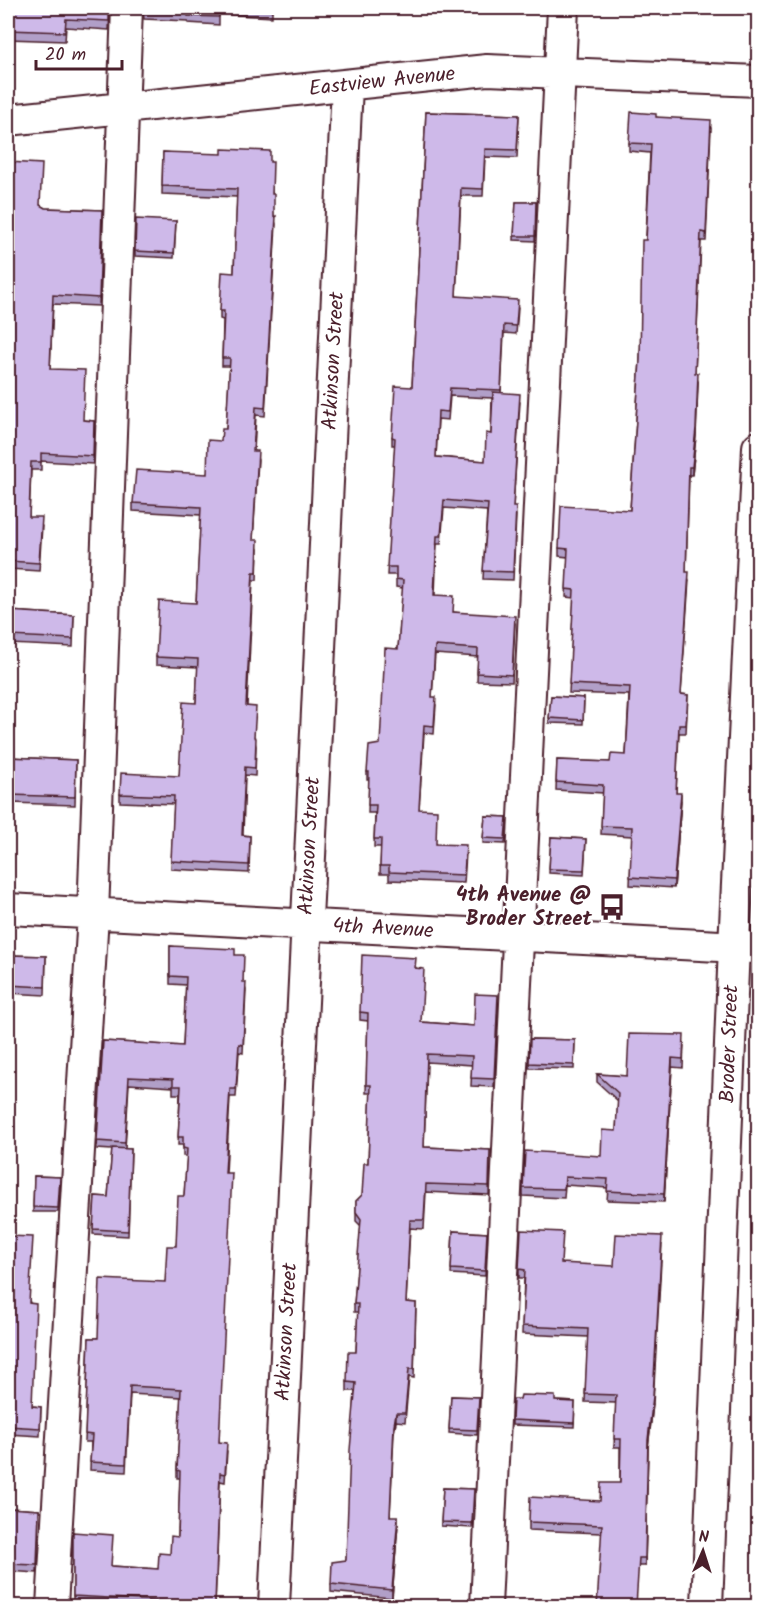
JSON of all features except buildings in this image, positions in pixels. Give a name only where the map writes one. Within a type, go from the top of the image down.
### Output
[{"type":"street","points":[[52,1606],[93,914],[127,8]]},
{"type":"street","points":[[486,1606],[563,8]]},
{"type":"street","name":"Eastview Avenue","points":[[8,120],[487,70],[759,81]]},
{"type":"street","name":"Atkinson Street","points":[[274,1606],[347,86]]},
{"type":"street","name":"Broder Street","points":[[707,1606],[746,947],[759,447]]},
{"type":"street","name":"4th Avenue","points":[[8,909],[746,947]]},
{"type":"place","name":"4th Avenue @ Broder Street","points":[[612,907]]}]
